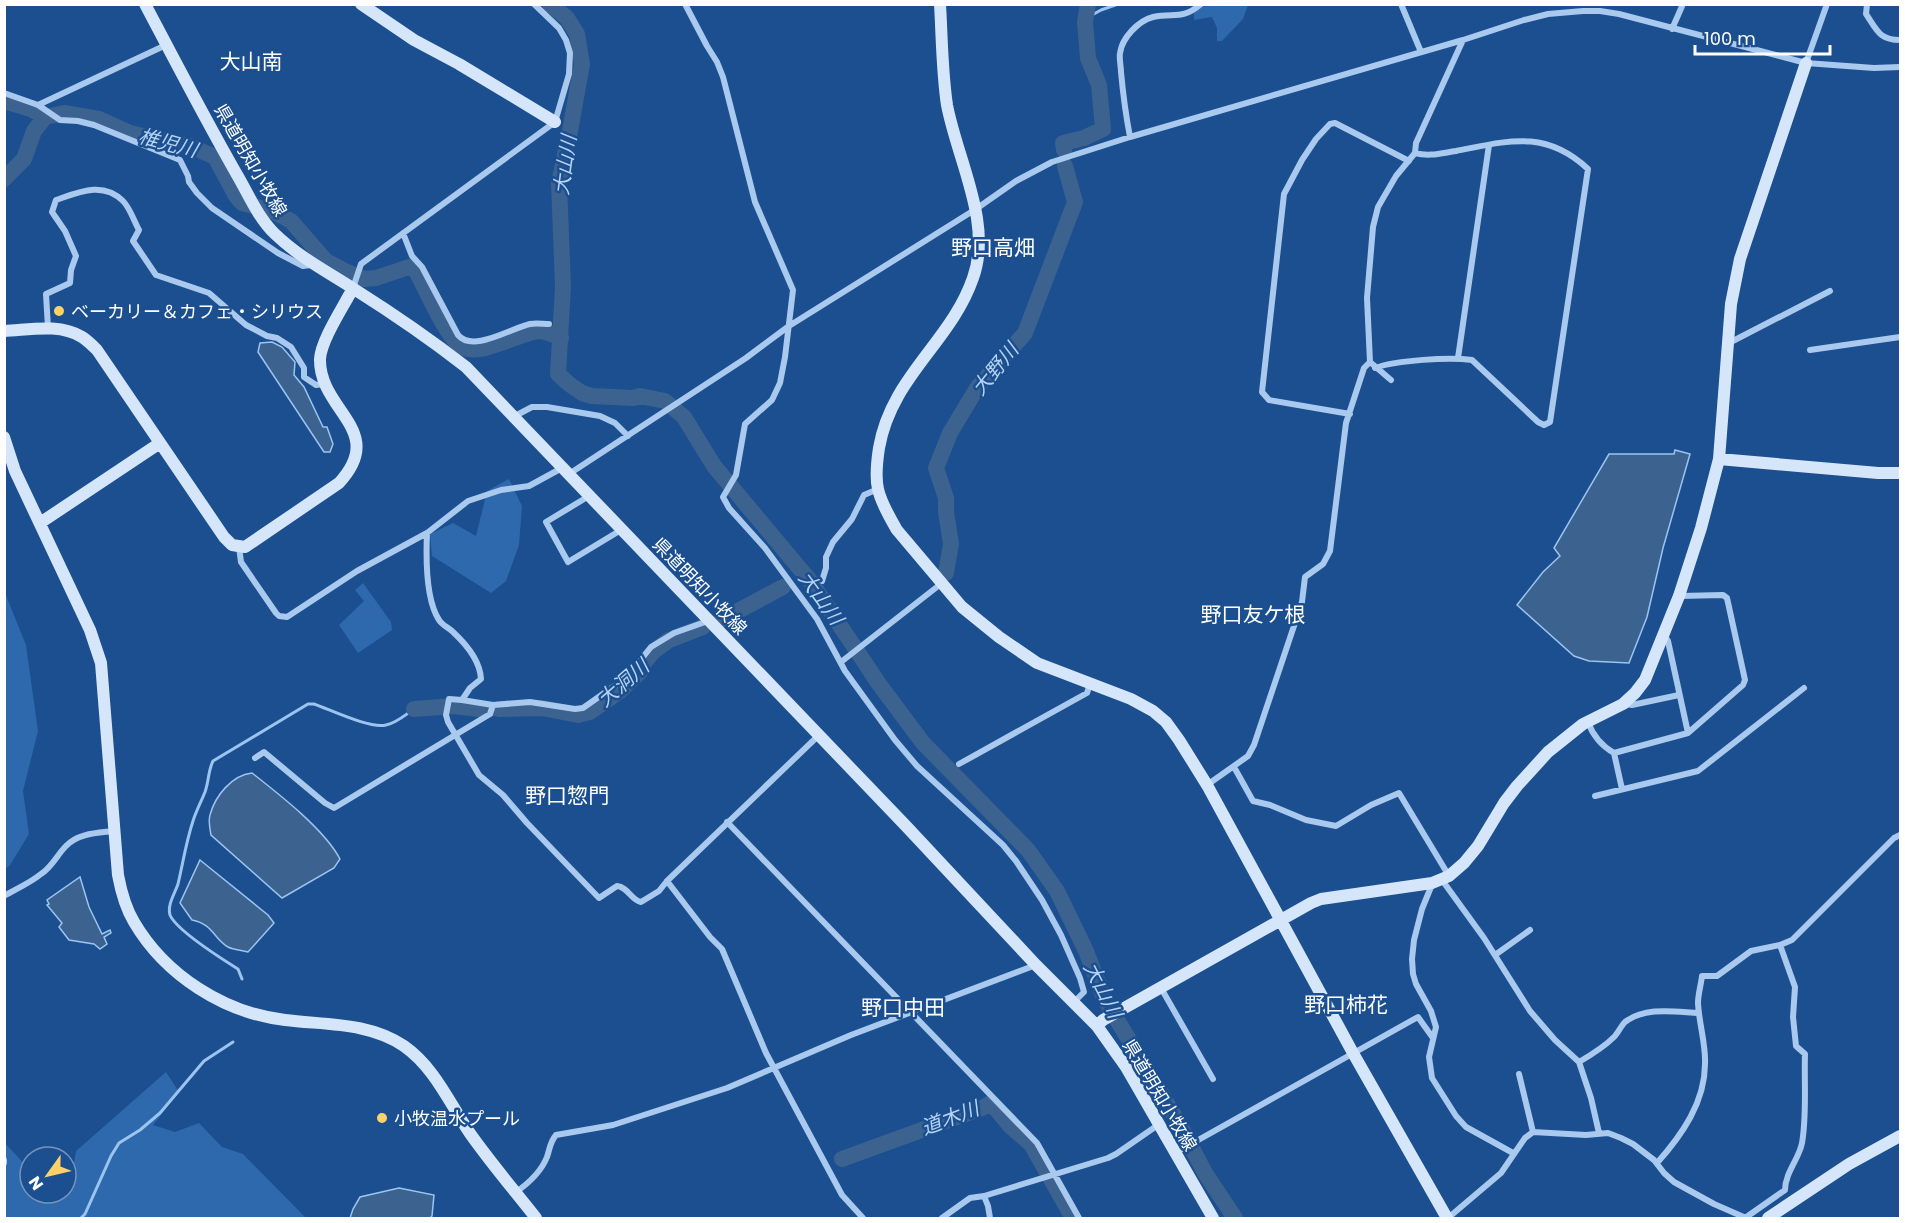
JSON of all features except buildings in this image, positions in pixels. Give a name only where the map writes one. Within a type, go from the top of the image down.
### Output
[{"type":"street","name":"県道明知小牧線","points":[[145,4],[208,123],[259,214],[273,233],[313,265],[354,285],[466,367],[906,826],[1036,965],[1074,1002],[1100,1023],[1158,1125],[1177,1152],[1213,1218]]},
{"type":"street","points":[[361,4],[414,40],[459,64],[555,122]]},
{"type":"street","points":[[4,330],[48,329],[68,331],[82,337],[96,350],[224,537],[232,545],[239,547],[250,544],[339,483],[355,462],[357,445],[354,431],[324,384],[320,359],[324,344],[354,285],[361,264],[555,122],[569,74],[570,53],[559,28],[534,4]]},
{"type":"street","points":[[685,4],[723,77],[755,202],[793,290],[780,383],[772,400],[745,424],[734,479],[723,497],[729,508],[765,548],[817,619],[843,660],[855,686],[895,740],[918,766],[1003,845],[1016,861],[1052,918],[1080,978],[1084,992],[1074,1002]]},
{"type":"street","points":[[940,4],[947,104],[976,209],[979,233],[974,276],[959,309],[904,384],[889,410],[877,460],[878,489],[897,530],[962,607],[983,625],[1037,663],[1131,699],[1153,711],[1166,722],[1207,785],[1353,1053],[1448,1218],[1501,1173],[1525,1138],[1533,1132],[1586,1135],[1608,1133],[1633,1143],[1658,1162],[1664,1173],[1674,1182],[1746,1218],[1785,1190],[1785,1181],[1802,1146],[1805,1054],[1796,1046],[1792,1017],[1795,987],[1780,945]]},
{"type":"street","points":[[1130,137],[1120,52],[1126,39],[1136,25],[1151,17],[1181,16],[1195,10],[1201,4]]},
{"type":"street","points":[[1401,4],[1421,52]]},
{"type":"street","points":[[1672,29],[1683,4]]},
{"type":"street","points":[[1514,1153],[1466,1127],[1456,1116],[1432,1078],[1430,1057],[1436,1027],[1431,1011],[1416,984],[1412,959],[1422,909],[1442,879],[1464,863],[1478,846],[1504,803],[1534,765],[1576,730],[1623,704],[1645,680],[1679,596],[1701,528],[1719,459],[1731,304],[1740,259],[1827,4]]},
{"type":"street","points":[[1867,4],[1866,14],[1880,35],[1888,40],[1900,40]]},
{"type":"street","points":[[239,547],[239,558],[246,571],[276,613],[287,617],[357,571],[427,533],[468,501],[501,490],[529,486],[566,471],[628,435],[746,358],[789,326],[976,209],[1016,181],[1052,162],[1524,20],[1548,14],[1600,11],[1806,63],[1874,68],[1900,67]]},
{"type":"street","points":[[1391,380],[1373,365],[1367,298],[1373,227],[1378,207],[1387,190],[1415,153],[1416,143],[1462,40]]},
{"type":"street","points":[[38,105],[166,45]]},
{"type":"street","points":[[4,93],[38,105],[60,120],[94,125],[180,160],[196,193],[212,207],[278,253],[303,266],[313,265]]},
{"type":"street","points":[[1350,414],[1269,400],[1262,392],[1284,194],[1302,160],[1316,139],[1330,124],[1335,123],[1409,161]]},
{"type":"street","points":[[1207,785],[1248,756],[1260,731],[1302,602],[1305,577],[1323,564],[1330,551],[1346,423],[1364,368],[1387,363],[1458,358],[1472,360],[1538,422],[1544,425],[1550,422],[1588,168],[1576,158],[1545,143],[1529,140],[1426,156],[1415,153]]},
{"type":"street","points":[[1458,358],[1489,145]]},
{"type":"street","points":[[48,329],[46,294],[69,283],[76,256],[65,231],[51,212],[56,200],[82,190],[94,189],[109,192],[124,202],[139,230],[133,241],[156,275],[209,293],[246,325],[267,336],[277,338],[291,347],[304,368],[304,377],[316,385],[324,384]]},
{"type":"street","points":[[403,232],[412,256],[422,267],[463,340],[473,343],[531,324],[549,324]]},
{"type":"street","points":[[1729,343],[1830,291]]},
{"type":"street","points":[[1810,350],[1900,337]]},
{"type":"street","points":[[513,417],[532,407],[557,409],[600,416],[615,423],[628,435]]},
{"type":"street","points":[[4,437],[15,471],[90,630],[100,663],[118,874],[127,908],[134,922],[148,942],[166,961],[209,996],[253,1014],[363,1028],[404,1046],[425,1064],[469,1132],[536,1218]]},
{"type":"street","points":[[40,522],[160,443]]},
{"type":"street","points":[[1719,459],[1900,473]]},
{"type":"street","points":[[822,581],[826,568],[826,557],[833,542],[852,519],[864,495],[878,489]]},
{"type":"street","points":[[589,496],[546,522],[568,562],[621,530]]},
{"type":"street","points":[[427,533],[428,576],[439,621],[465,643],[481,675],[481,679],[465,693],[462,700]]},
{"type":"street","points":[[843,660],[942,583]]},
{"type":"street","points":[[1588,722],[1592,733],[1614,753],[1688,733],[1743,686],[1745,680],[1727,598],[1723,595],[1679,596]]},
{"type":"street","points":[[708,621],[674,633],[651,647],[627,677],[583,708],[575,709],[530,702],[493,705],[449,699],[446,715],[448,722],[479,775],[503,795],[527,824],[599,898],[617,886],[623,887],[641,902],[659,891],[727,822],[818,736]]},
{"type":"street","points":[[1664,634],[1668,640],[1688,733]]},
{"type":"street","points":[[959,764],[1087,693],[1090,684]]},
{"type":"street","points":[[1594,796],[1698,771],[1804,688]]},
{"type":"street","points":[[1623,704],[1632,705],[1679,695]]},
{"type":"street","points":[[255,758],[264,752],[334,808],[490,714],[493,705]]},
{"type":"street","points":[[1614,753],[1622,789]]},
{"type":"street","points":[[1234,767],[1253,801],[1270,805],[1317,824],[1335,826],[1371,805],[1399,793],[1442,879],[1495,955],[1530,1011],[1555,1040],[1579,1062],[1599,1133]]},
{"type":"street","points":[[727,822],[1037,1143],[1079,1218]]},
{"type":"street","points":[[4,896],[51,866],[67,844],[75,838],[115,831]]},
{"type":"street","points":[[1658,1162],[1685,1125],[1698,1100],[1703,1083],[1706,1062],[1698,1001],[1702,976],[1717,976],[1750,951],[1792,940],[1894,838],[1900,835]]},
{"type":"street","points":[[1100,1023],[1281,918],[1321,899],[1442,879]]},
{"type":"street","points":[[667,881],[710,938],[722,949],[766,1053],[842,1195],[863,1218]]},
{"type":"street","points":[[1495,955],[1530,930]]},
{"type":"street","points":[[516,1192],[528,1184],[541,1168],[549,1145],[556,1135],[613,1125],[727,1088],[774,1066],[1036,965]]},
{"type":"street","points":[[1156,990],[1213,1079]]},
{"type":"street","points":[[1579,1062],[1614,1037],[1624,1023],[1649,1012],[1699,1013]]},
{"type":"street","points":[[1177,1152],[1418,1017],[1433,1038]]},
{"type":"street","points":[[1519,1074],[1533,1132]]},
{"type":"street","points":[[942,1218],[970,1198],[984,1196],[1116,1154],[1158,1125]]},
{"type":"street","points":[[1768,1218],[1854,1160],[1900,1136]]},
{"type":"street","points":[[984,1196],[990,1218]]},
{"type":"shaded area","points":[[1194,5],[1248,5],[1243,19],[1222,41],[1217,41],[1217,28],[1212,17],[1194,20]]},
{"type":"shaded area","points":[[272,342],[282,347],[295,362],[294,375],[304,387],[323,427],[327,427],[333,444],[330,452],[324,452],[258,352],[260,343]]},
{"type":"shaded area","points":[[1675,450],[1690,454],[1663,548],[1647,617],[1629,663],[1589,661],[1574,656],[1517,605],[1543,572],[1560,556],[1554,548],[1609,454],[1674,454]]},
{"type":"shaded area","points":[[509,479],[522,506],[519,545],[506,581],[491,593],[432,556],[430,534],[453,523],[476,536],[487,491]]},
{"type":"shaded area","points":[[363,583],[391,622],[392,630],[358,653],[339,625],[364,601],[355,590]]},
{"type":"shaded area","points":[[5,593],[26,645],[38,731],[23,791],[29,834],[10,865],[5,869]]},
{"type":"shaded area","points":[[252,773],[313,824],[340,859],[334,868],[282,898],[211,835],[209,817],[220,794],[231,782]]},
{"type":"shaded area","points":[[200,860],[268,915],[274,923],[248,952],[223,944],[209,928],[192,920],[180,903]]},
{"type":"shaded area","points":[[80,877],[89,907],[102,934],[110,930],[111,933],[104,937],[107,944],[100,949],[94,944],[69,940],[59,927],[62,923],[47,905],[49,904],[47,900]]},
{"type":"shaded area","points":[[166,1072],[179,1092],[153,1125],[175,1132],[199,1123],[222,1147],[243,1154],[306,1218],[5,1218],[4,1142],[18,1157],[18,1205],[78,1205],[78,1149]]},
{"type":"shaded area","points":[[399,1188],[434,1195],[432,1216],[430,1218],[350,1218],[360,1197]]},
{"type":"waterway","name":"大山川","points":[[550,4],[567,18],[577,34],[582,64],[559,183],[563,287],[558,374],[582,393],[592,396],[633,398],[640,396],[665,401],[684,417],[714,466],[811,582],[879,684],[923,743],[1028,850],[1057,891],[1086,951],[1104,998],[1180,1125],[1205,1173],[1235,1218]]},
{"type":"waterway","name":"大野川","points":[[1064,150],[1063,143],[1084,138],[1103,129],[1099,85],[1088,58],[1085,22],[1088,4]]},
{"type":"waterway","points":[[1085,22],[1101,10],[1118,4]]},
{"type":"waterway","name":"椎児川","points":[[4,101],[31,109],[45,117],[64,113],[99,119],[130,133],[190,146],[215,157],[242,203],[272,211],[291,221],[326,261],[364,279],[376,278],[409,267],[415,269],[448,331],[459,345],[466,349],[486,348],[538,331],[561,338]]},
{"type":"waterway","points":[[4,179],[24,159],[34,131],[45,117]]},
{"type":"waterway","name":"大野川","points":[[946,573],[951,544],[946,498],[936,468],[950,433],[977,388],[1025,333],[1075,202],[1065,166]]},
{"type":"waterway","name":"大洞川","points":[[719,621],[783,587]]},
{"type":"waterway","name":"大洞川","points":[[499,709],[542,708],[578,715],[590,712],[620,691],[640,672],[654,651],[669,640],[703,627]]},
{"type":"waterway","points":[[242,979],[238,969],[181,929],[174,922],[169,911],[178,884],[186,845],[205,792],[213,761],[308,704],[314,704],[361,722],[379,725],[394,722],[414,709]]},
{"type":"waterway","name":"大洞川","points":[[414,709],[453,706],[488,710]]},
{"type":"waterway","points":[[81,1218],[119,1143],[140,1130],[160,1113],[204,1061],[233,1042]]},
{"type":"waterway","name":"道木川","points":[[842,1159],[991,1103],[1010,1126],[1031,1144],[1073,1218]]},
{"type":"place","name":"ベーカリー＆カフェ・シリウス","points":[[59,311]]},
{"type":"place","name":"小牧温水プール","points":[[382,1118]]},
{"type":"district","name":"大山南","points":[[251,61]]},
{"type":"district","name":"野口高畑","points":[[993,247]]},
{"type":"district","name":"野口友ケ根","points":[[1253,614]]},
{"type":"district","name":"野口惣門","points":[[567,795]]},
{"type":"district","name":"野口柿花","points":[[1346,1004]]},
{"type":"district","name":"野口中田","points":[[903,1007]]}]
